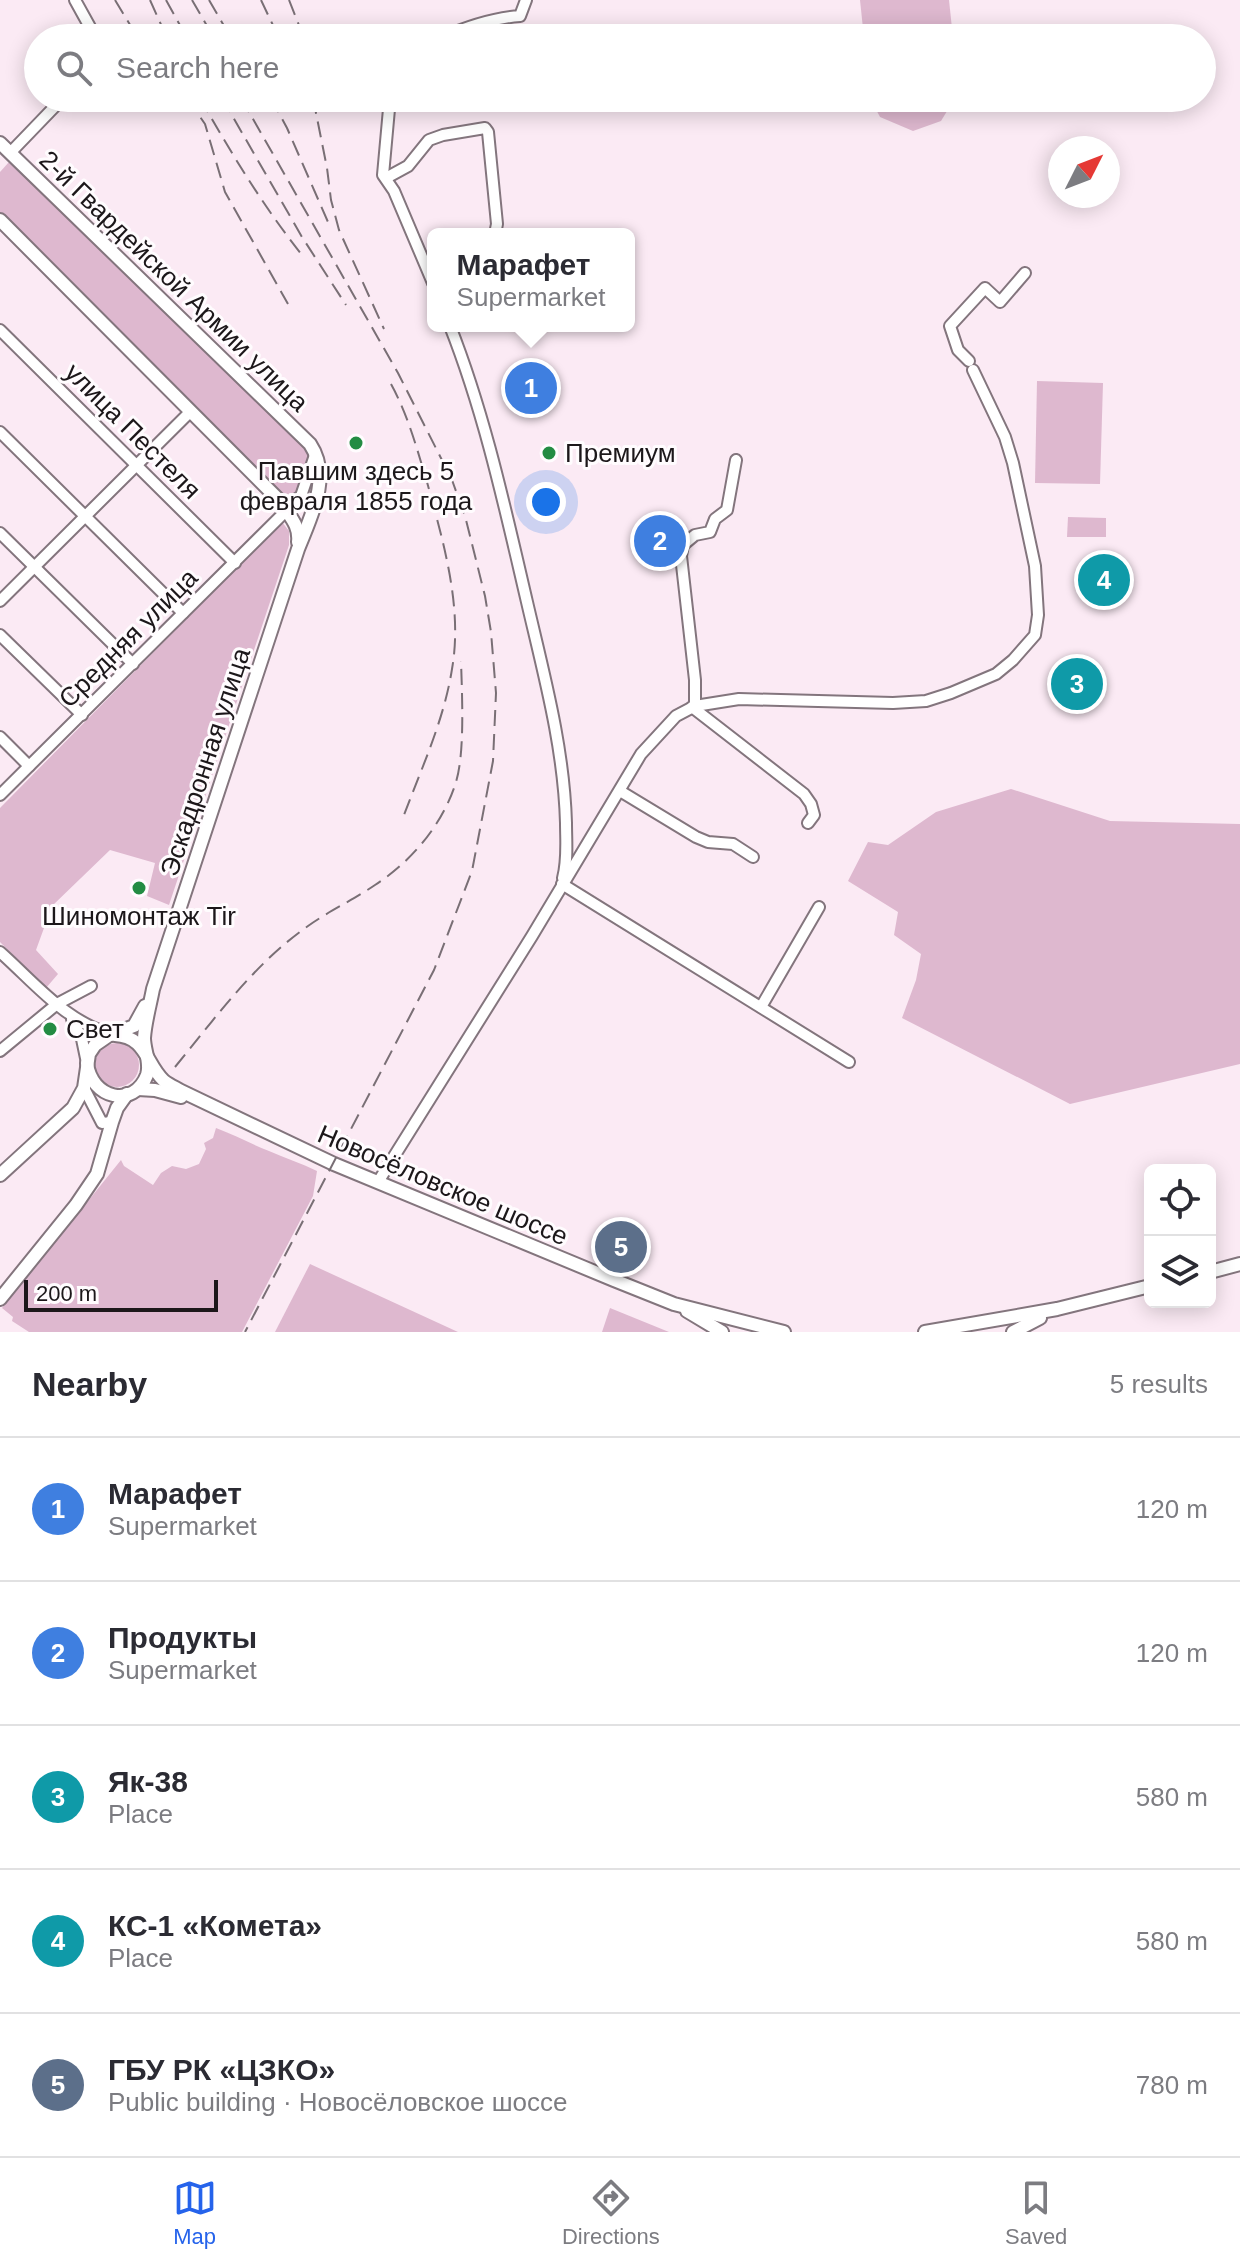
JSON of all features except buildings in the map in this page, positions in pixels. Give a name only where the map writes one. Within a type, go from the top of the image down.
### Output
[{"type":"main road","name":"2-й Гвардейской Армии улица","points":[[0,143],[316,452]]},
{"type":"main road","points":[[0,220],[190,412],[289,505],[299,532],[298,549]]},
{"type":"main road","name":"Эскадронная улица","points":[[153,989],[298,549],[316,503],[321,472],[316,452]]},
{"type":"main road","points":[[115,1035],[134,1026],[153,989]]},
{"type":"main road","points":[[0,1299],[97,1174],[117,1108],[147,1076],[144,1034],[153,989]]},
{"type":"main road","points":[[0,1175],[73,1108],[84,1088],[89,1054],[95,1045],[108,1036],[125,1036],[143,1048],[148,1059]]},
{"type":"main road","name":"Новосёловское шоссе","points":[[148,1059],[165,1082],[198,1101],[334,1164],[674,1304],[784,1332]]},
{"type":"main road","points":[[87,1063],[88,1074],[95,1086],[111,1095],[132,1092]]},
{"type":"main road","name":"Новосёловское шоссе","points":[[132,1092],[155,1090],[198,1101]]},
{"type":"main road","points":[[1216,1270],[1240,1264]]},
{"type":"main road","points":[[925,1332],[1057,1309],[1144,1287]]},
{"type":"main road","name":"Новосёловское шоссе","points":[[674,1304],[722,1332]]},
{"type":"main road","points":[[1013,1332],[1057,1309]]},
{"type":"street","points":[[75,0],[88,24]]},
{"type":"street","points":[[482,24],[520,16],[526,0]]},
{"type":"street","points":[[10,153],[50,112]]},
{"type":"street","points":[[389,112],[383,175],[394,191],[427,269]]},
{"type":"street","points":[[386,178],[408,166],[429,140],[485,128],[488,132],[496,228]]},
{"type":"street","points":[[378,1182],[532,936],[641,754],[676,716],[694,706],[739,699],[926,701],[989,678],[1013,660],[1035,635],[1038,615],[1035,566],[1013,463],[1005,437],[971,366],[958,350],[950,326],[985,288],[1000,302],[1025,273]]},
{"type":"street","name":"улица Пестеля","points":[[0,330],[235,563]]},
{"type":"street","points":[[452,332],[479,405],[560,752],[566,834],[562,884]]},
{"type":"street","points":[[0,601],[190,412]]},
{"type":"street","points":[[0,432],[183,613]]},
{"type":"street","points":[[311,516],[289,505],[312,468],[316,452]]},
{"type":"street","points":[[694,706],[695,680],[681,556],[683,545],[695,535],[710,532],[715,519],[727,510],[736,460]]},
{"type":"street","name":"Средняя улица","points":[[0,795],[235,563],[289,505]]},
{"type":"street","points":[[0,533],[133,664]]},
{"type":"street","points":[[0,635],[82,715]]},
{"type":"street","points":[[694,706],[804,794],[814,815],[808,823]]},
{"type":"street","points":[[0,737],[29,766]]},
{"type":"street","points":[[620,791],[696,837],[708,842],[733,844],[753,857]]},
{"type":"street","points":[[566,834],[577,846],[591,838]]},
{"type":"street","points":[[562,884],[849,1062]]},
{"type":"street","points":[[761,1007],[819,907]]},
{"type":"street","points":[[0,952],[71,1017],[96,1030],[115,1035]]},
{"type":"street","points":[[0,1051],[57,1004],[91,986]]},
{"type":"street","points":[[71,1017],[82,1039],[87,1063]]},
{"type":"street","points":[[84,1088],[102,1123],[112,1122]]},
{"type":"shaded area","points":[[860,0],[949,0],[952,24],[863,24]]},
{"type":"shaded area","points":[[877,112],[946,112],[941,121],[913,131],[880,117]]},
{"type":"shaded area","points":[[9,162],[15,163],[308,451],[310,460],[297,495],[285,498],[0,213],[0,172]]},
{"type":"shaded area","points":[[1037,381],[1103,383],[1100,484],[1035,483]]},
{"type":"shaded area","points":[[1068,517],[1106,518],[1106,537],[1067,537]]},
{"type":"shaded area","points":[[282,522],[289,531],[289,545],[169,905],[147,896],[155,863],[110,850],[52,906],[36,950],[58,974],[46,988],[0,942],[0,808]]},
{"type":"shaded area","points":[[1011,789],[1110,821],[1240,824],[1240,1064],[1070,1104],[902,1018],[916,980],[921,954],[894,935],[898,912],[848,881],[868,842],[888,845],[936,812]]},
{"type":"shaded area","points":[[117,1043],[133,1049],[139,1065],[133,1081],[117,1087],[101,1081],[95,1065],[101,1049]]},
{"type":"shaded area","points":[[216,1128],[317,1171],[313,1196],[242,1332],[29,1332],[12,1321],[13,1317],[2,1308],[121,1160],[124,1166],[153,1185],[161,1173],[172,1166],[186,1169],[199,1164],[206,1149],[204,1143],[213,1138]]},
{"type":"shaded area","points":[[310,1264],[458,1332],[275,1332]]},
{"type":"shaded area","points":[[610,1308],[669,1332],[602,1332]]},
{"type":"railway","points":[[115,0],[130,24]]},
{"type":"railway","points":[[150,0],[161,24]]},
{"type":"railway","points":[[166,0],[179,24]]},
{"type":"railway","points":[[192,0],[206,24]]},
{"type":"railway","points":[[209,0],[223,24]]},
{"type":"railway","points":[[261,0],[272,24]]},
{"type":"railway","points":[[289,0],[298,24]]},
{"type":"railway","points":[[197,112],[205,124],[225,192],[288,304]]},
{"type":"railway","points":[[208,112],[248,179],[302,255]]},
{"type":"railway","points":[[230,112],[302,237],[346,305]]},
{"type":"railway","points":[[245,1332],[434,970],[472,871],[493,761],[496,693],[485,596],[465,516],[452,480],[398,373],[249,112]]},
{"type":"railway","points":[[278,112],[328,222]]},
{"type":"railway","points":[[316,112],[339,230],[384,329]]},
{"type":"railway","points":[[391,384],[412,432],[433,504],[450,574],[455,622],[455,646],[444,707],[404,815]]},
{"type":"railway","points":[[175,1067],[237,992],[271,957],[308,926],[389,875],[413,853],[434,827],[450,798],[459,770],[461,661]]},
{"type":"place","name":"Марафет","points":[[531,388]]},
{"type":"place","name":"Павшим здесь 5 февраля 1855 года","points":[[356,443]]},
{"type":"place","name":"Премиум","points":[[549,453]]},
{"type":"place","name":"Продукты","points":[[660,541]]},
{"type":"place","name":"КС-1 «Комета»","points":[[1104,580]]},
{"type":"place","name":"Як-38","points":[[1077,684]]},
{"type":"place","name":"Шиномонтаж Tir","points":[[139,888]]},
{"type":"place","name":"Свет","points":[[50,1029]]},
{"type":"place","name":"ГБУ РК «ЦЗКО»","points":[[621,1247]]}]
